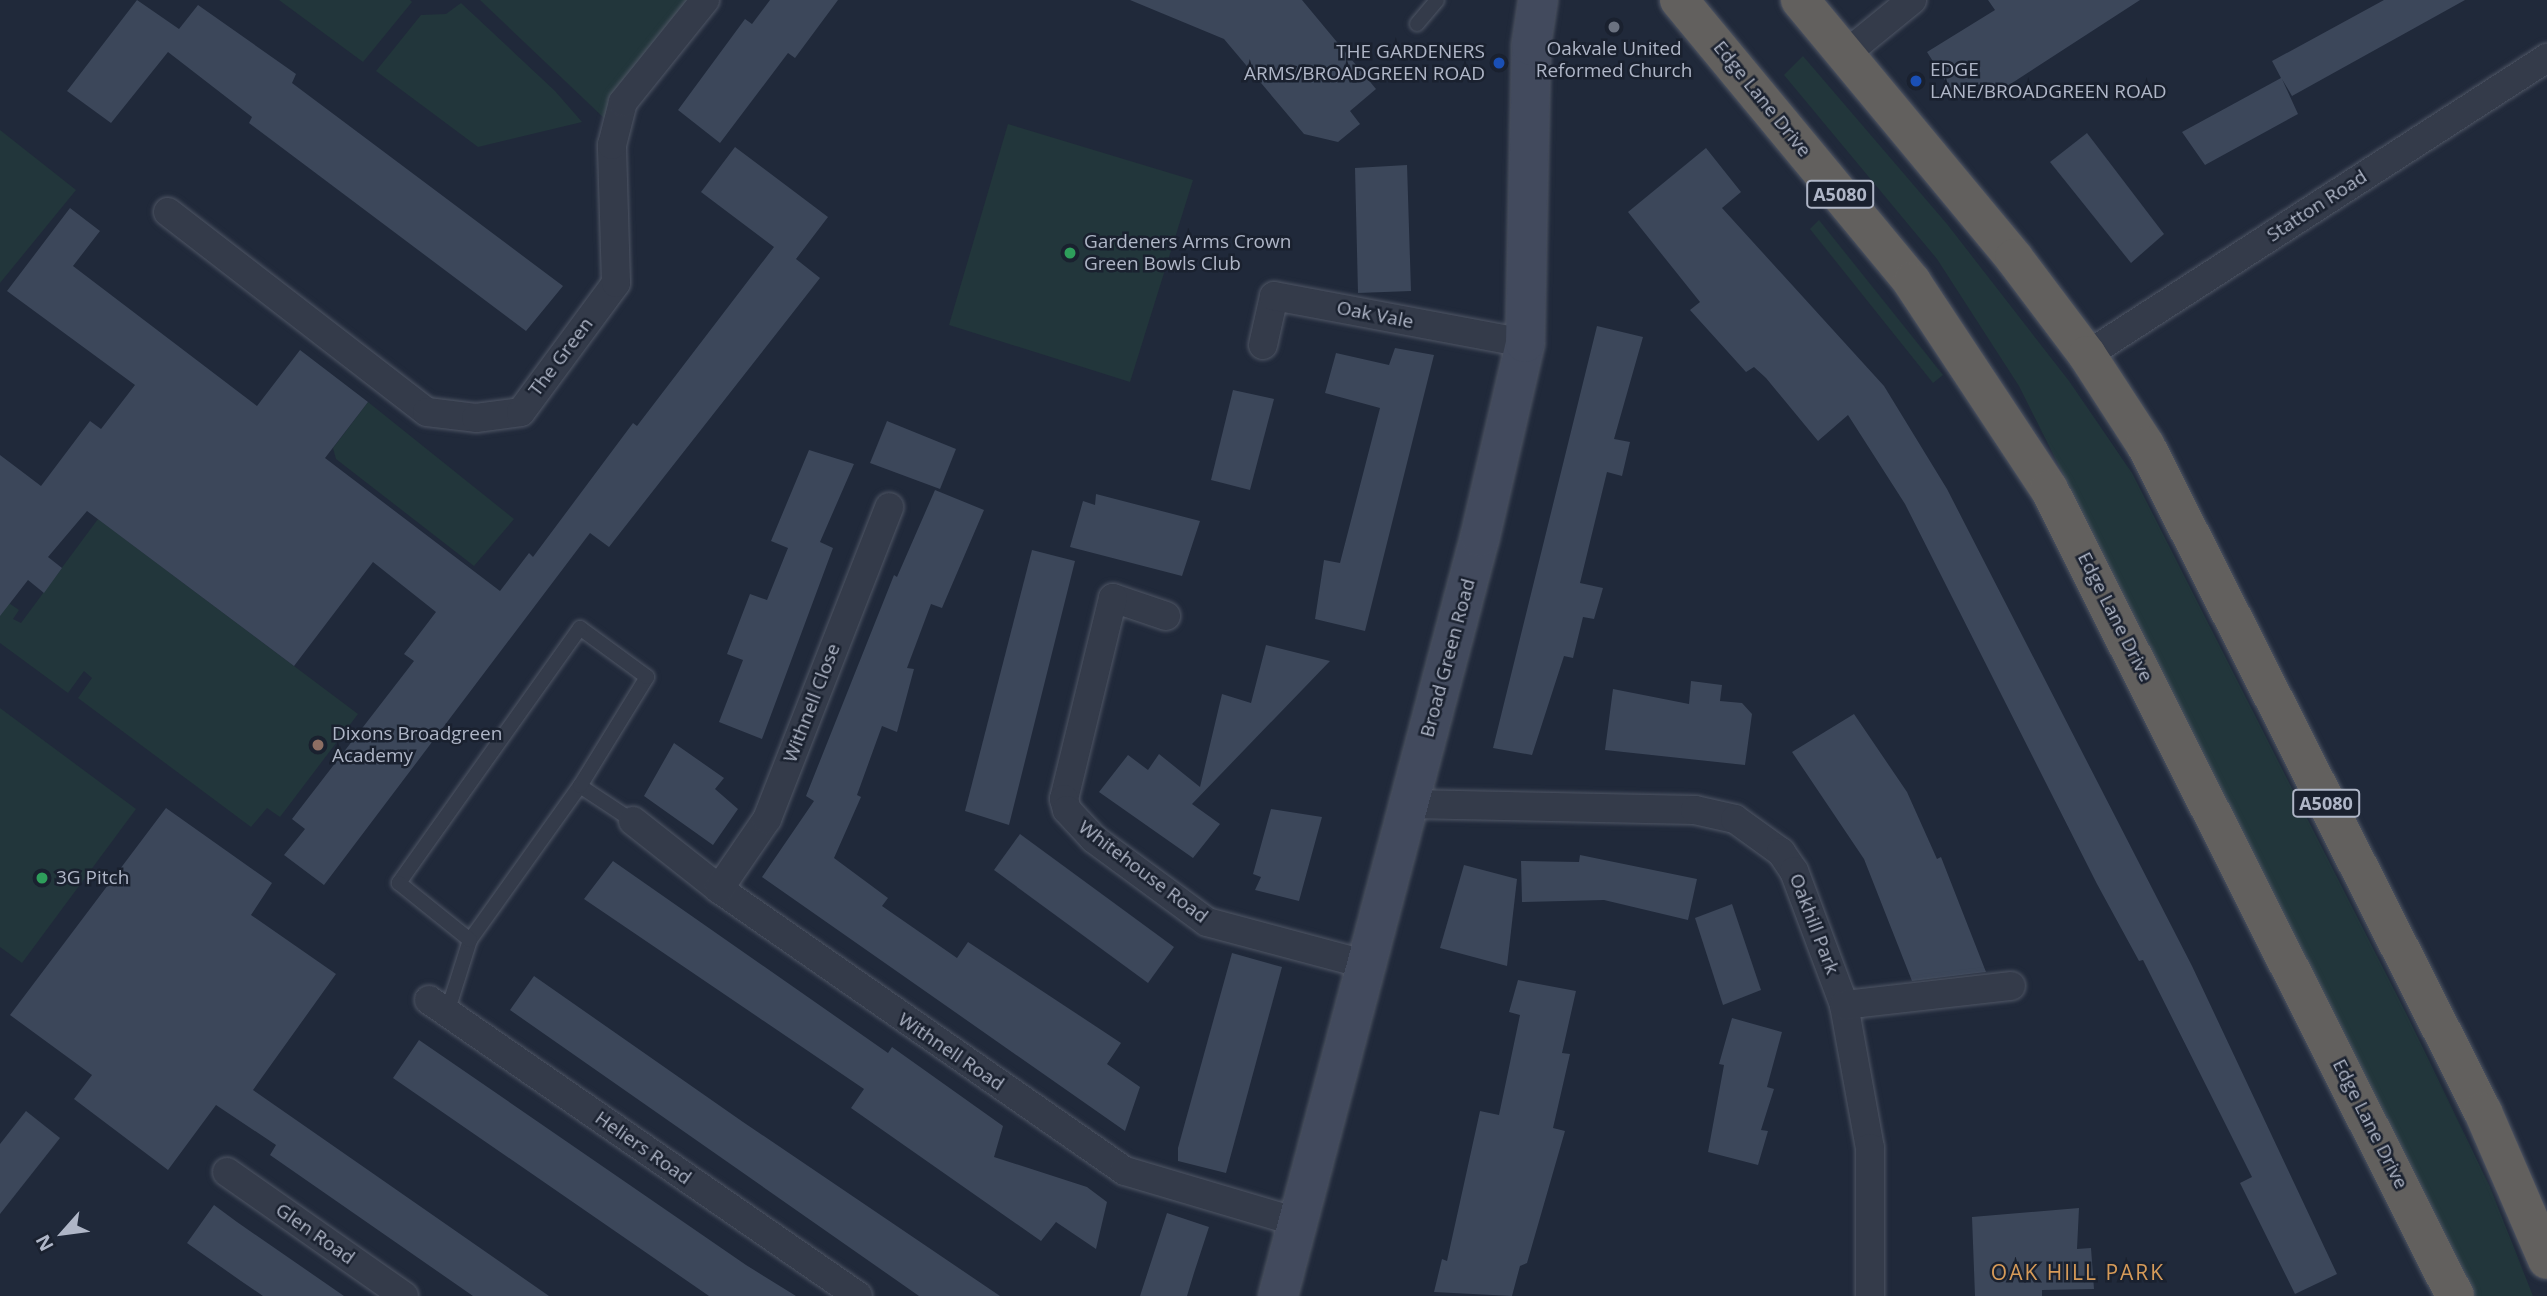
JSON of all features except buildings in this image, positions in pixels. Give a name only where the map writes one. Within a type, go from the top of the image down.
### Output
[{"type":"highway","name":"Edge Lane Drive","points":[[1679,0],[1912,282],[2049,489],[2455,1296]]},
{"type":"highway","name":"A5080","points":[[1800,0],[1847,53],[2087,355],[2146,446],[2483,1112],[2547,1261]]},
{"type":"main road","name":"Broad Green Road","points":[[1278,1296],[1301,1223],[1480,537],[1525,343],[1531,46],[1539,2]]},
{"type":"street","name":"The Green","points":[[168,212],[427,412],[476,418],[521,412],[616,282],[612,145],[623,102],[705,0]]},
{"type":"street","points":[[1847,53],[1912,0]]},
{"type":"street","name":"Statton Road","points":[[2087,355],[2547,58]]},
{"type":"street","name":"Oak Vale","points":[[1263,345],[1274,296],[1525,343]]},
{"type":"street","name":"Withnell Close","points":[[719,889],[767,819],[888,507]]},
{"type":"street","name":"Whitehouse Road","points":[[1166,616],[1113,598],[1064,799],[1067,810],[1094,839],[1206,922],[1367,965]]},
{"type":"street","name":"Oakhill Park","points":[[1410,804],[1695,810],[1735,818],[1769,839],[1794,871],[1844,1004],[1870,1148],[1870,1296]]},
{"type":"street","name":"Withnell Road","points":[[633,821],[719,889],[1125,1171],[1301,1223]]},
{"type":"street","points":[[1844,1004],[2011,986]]},
{"type":"street","name":"Heliers Road","points":[[438,1007],[858,1296]]},
{"type":"street","name":"Glen Road","points":[[228,1172],[404,1296]]},
{"type":"lane","points":[[1417,24],[1437,0]]},
{"type":"lane","points":[[438,1007],[470,940],[580,786],[647,677],[580,628],[399,883],[470,940]]},
{"type":"lane","points":[[580,786],[633,821]]},
{"type":"green space","points":[[279,0],[410,0],[412,2],[363,62]]},
{"type":"green space","points":[[480,0],[691,0],[604,118]]},
{"type":"green space","points":[[461,3],[555,91],[582,122],[478,147],[376,71],[421,15],[446,14]]},
{"type":"green space","points":[[1803,56],[1947,224],[2069,381],[2132,473],[2407,1015],[2490,1187],[2533,1296],[2475,1296],[2019,386],[1937,259],[1784,75]]},
{"type":"green space","name":"Gardeners Arms Crown Green Bowls Club","points":[[1008,124],[1193,180],[1130,382],[949,325]]},
{"type":"green space","points":[[0,130],[76,190],[0,283]]},
{"type":"green space","points":[[1819,220],[1943,375],[1933,383],[1810,229]]},
{"type":"green space","points":[[368,402],[514,519],[474,566],[336,459],[333,448]]},
{"type":"green space","points":[[98,519],[358,714],[280,817],[267,808],[251,827],[78,698],[92,678],[84,671],[68,693],[0,643],[0,597],[19,610],[13,619],[21,623]]},
{"type":"green space","name":"3G Pitch","points":[[0,708],[136,809],[22,963],[0,947]]},
{"type":"place","name":"Oakvale United Reformed Church","points":[[1614,27]]},
{"type":"place","name":"THE GARDENERS ARMS/BROADGREEN ROAD","points":[[1499,63]]},
{"type":"place","name":"EDGE LANE/BROADGREEN ROAD","points":[[1916,81]]},
{"type":"place","name":"Gardeners Arms Crown Green Bowls Club","points":[[1070,253]]},
{"type":"place","name":"Dixons Broadgreen Academy","points":[[318,745]]},
{"type":"place","name":"3G Pitch","points":[[42,878]]},
{"type":"district","name":"OAK HILL PARK","points":[[2078,1272]]}]
